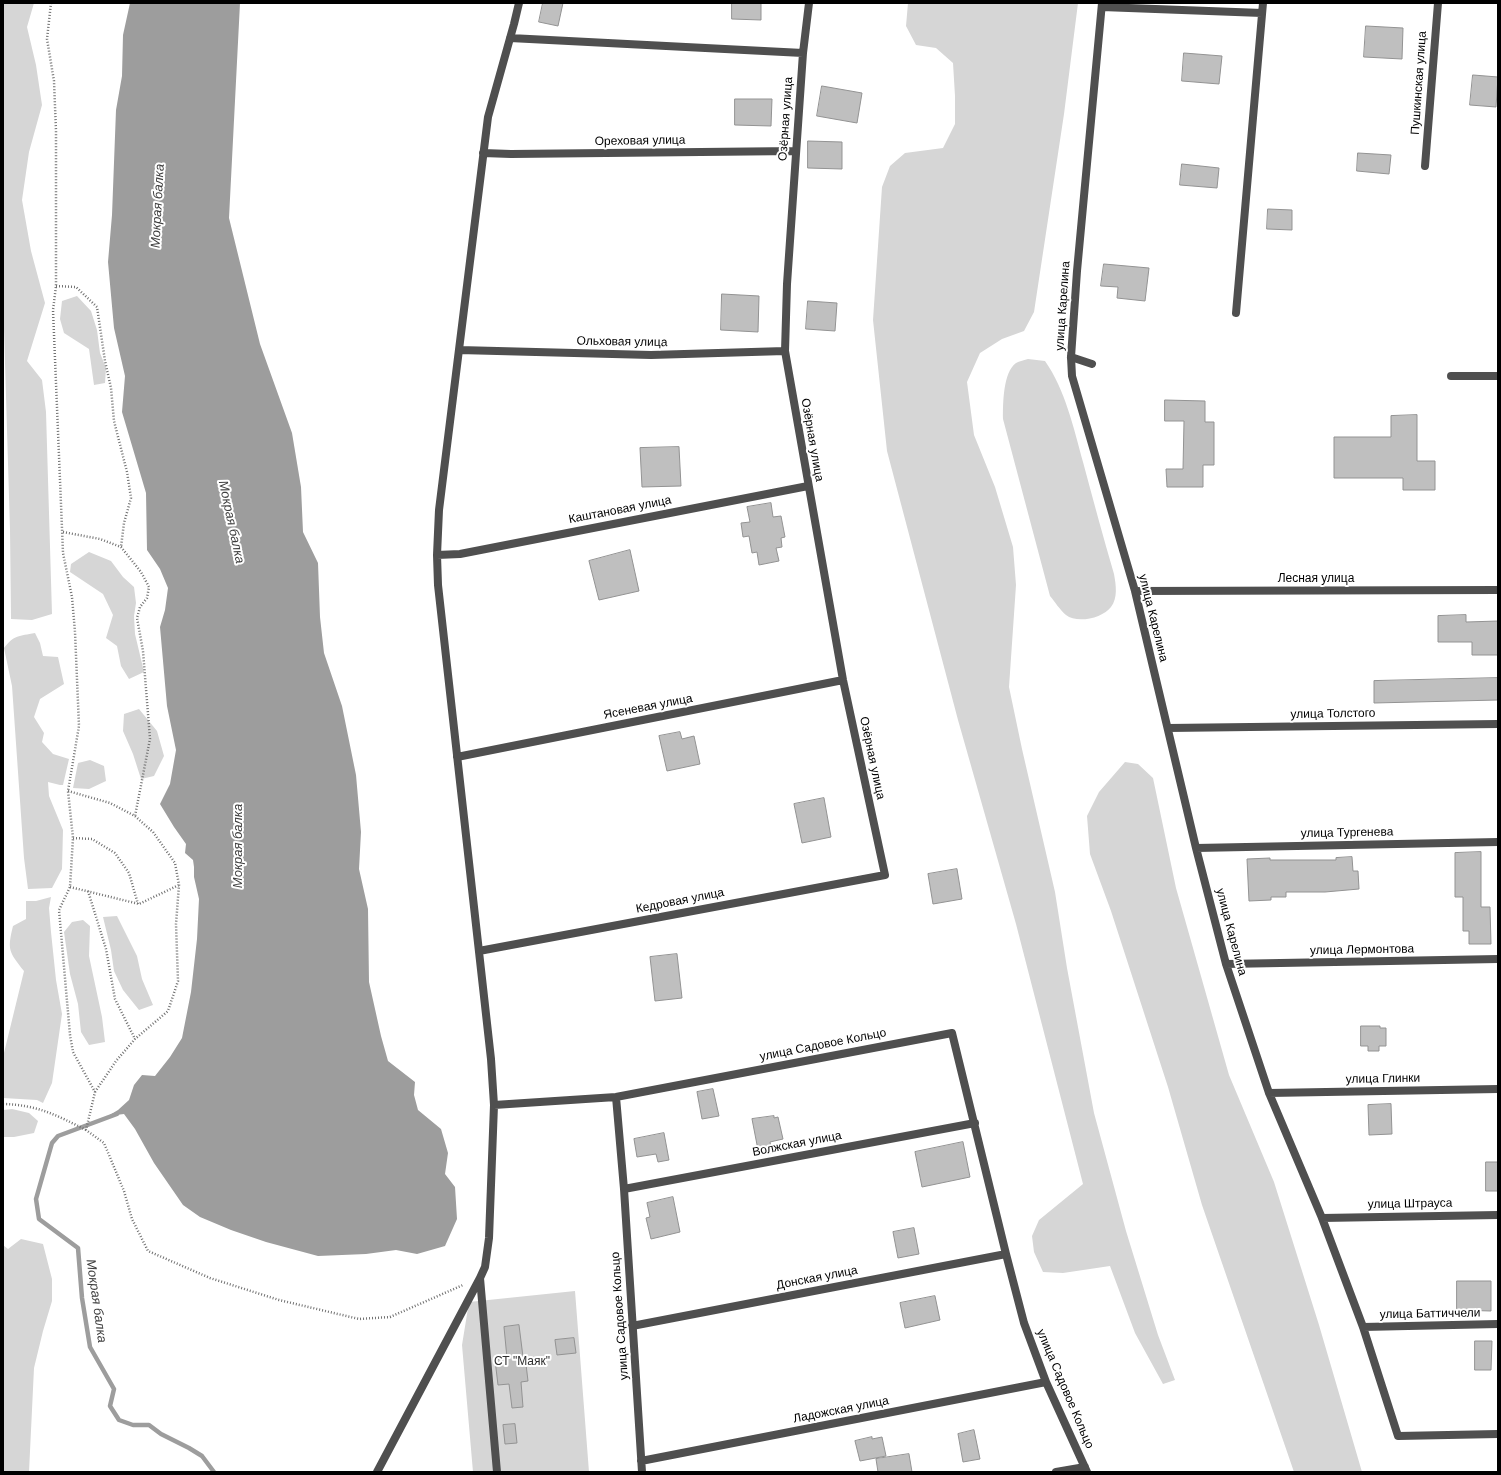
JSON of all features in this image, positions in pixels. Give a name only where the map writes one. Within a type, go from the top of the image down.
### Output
[{"type":"street","points":[[377,1472],[485,1268],[489,1238],[494,1105],[491,1059],[438,585],[437,555],[440,510],[488,117],[519,3]]},
{"type":"street","name":"Озёрная улица","points":[[809,3],[803,53],[786,284],[785,351],[843,680],[885,875]]},
{"type":"street","points":[[1236,313],[1262,3]]},
{"type":"street","name":"Пушкинская улица","points":[[1425,166],[1438,3]]},
{"type":"street","name":"улица Карелина","points":[[1262,13],[1102,5],[1077,271],[1072,376],[1135,592],[1196,848],[1226,964],[1269,1093],[1322,1218],[1363,1327],[1398,1436],[1498,1434]]},
{"type":"street","points":[[510,38],[803,53]]},
{"type":"street","name":"Ореховая улица","points":[[484,152],[519,154],[796,152]]},
{"type":"street","name":"Ольховая улица","points":[[459,350],[651,356],[785,351]]},
{"type":"street","points":[[1072,357],[1092,364]]},
{"type":"street","points":[[1451,376],[1498,376]]},
{"type":"street","name":"Каштановая улица","points":[[437,555],[460,554],[808,486]]},
{"type":"street","name":"Лесная улица","points":[[1135,592],[1498,590]]},
{"type":"street","name":"Ясеневая улица","points":[[457,757],[843,680]]},
{"type":"street","name":"улица Толстого","points":[[1168,728],[1498,724]]},
{"type":"street","name":"улица Тургенева","points":[[1196,848],[1498,842]]},
{"type":"street","name":"Кедровая улица","points":[[479,951],[885,875]]},
{"type":"street","name":"улица Лермонтова","points":[[1226,964],[1498,959]]},
{"type":"street","name":"улица Садовое Кольцо","points":[[642,1472],[624,1189],[616,1097],[952,1033],[1024,1323],[1046,1382],[1086,1469]]},
{"type":"street","name":"улица Глинки","points":[[1269,1093],[1498,1089]]},
{"type":"street","points":[[494,1105],[616,1097]]},
{"type":"street","name":"Волжская улица","points":[[624,1189],[975,1123]]},
{"type":"street","name":"улица Штрауса","points":[[1322,1218],[1498,1215]]},
{"type":"street","name":"Донская улица","points":[[632,1326],[1006,1254]]},
{"type":"street","points":[[480,1278],[497,1472]]},
{"type":"street","name":"улица Баттиччели","points":[[1363,1327],[1498,1324]]},
{"type":"street","name":"Ладожская улица","points":[[642,1461],[1046,1382]]},
{"type":"street","points":[[1056,1472],[1086,1469]]},
{"type":"path","points":[[51,3],[47,39],[54,81],[56,131],[56,286],[54,317],[63,553],[72,597],[79,726],[68,791],[73,838],[70,887],[59,910],[70,1035],[73,1052],[95,1092]]},
{"type":"path","points":[[56,286],[76,287],[97,307],[105,361],[112,388],[114,421],[127,472],[131,498],[124,522],[121,547]]},
{"type":"path","points":[[63,532],[100,539],[121,547],[141,572],[149,587],[147,598],[140,607],[137,618],[143,651],[150,739],[135,816]]},
{"type":"path","points":[[68,791],[110,803],[135,816],[153,832],[175,863],[179,886],[176,924],[178,981],[168,1010],[135,1039],[116,1061],[95,1092],[86,1130]]},
{"type":"path","points":[[73,838],[92,839],[115,853],[129,873],[139,904]]},
{"type":"path","points":[[70,887],[139,904],[179,886]]},
{"type":"path","points":[[88,891],[106,949],[115,999],[135,1039]]},
{"type":"path","points":[[3,1104],[21,1104],[48,1111],[86,1130],[104,1143],[124,1191],[132,1219],[148,1251],[210,1278],[279,1300],[359,1319],[390,1317],[480,1278]]},
{"type":"green space","points":[[3,3],[34,3],[27,27],[36,65],[42,105],[29,152],[22,200],[31,251],[45,303],[27,361],[42,380],[46,412],[52,614],[32,620],[11,619],[10,530],[3,296]]},
{"type":"green space","points":[[908,3],[1078,3],[1064,114],[1034,312],[1024,331],[1002,339],[980,353],[967,382],[974,435],[995,487],[1013,547],[1016,585],[1009,687],[1055,892],[1067,968],[1094,1113],[1126,1231],[1158,1335],[1175,1380],[1163,1384],[1135,1333],[1110,1266],[1063,1273],[1043,1272],[1034,1252],[1032,1236],[1039,1220],[1083,1184],[1016,924],[958,720],[887,451],[873,320],[882,187],[890,166],[905,153],[943,148],[955,124],[953,63],[936,48],[916,45],[906,26]]},
{"type":"green space","points":[[77,296],[91,311],[97,330],[100,353],[106,368],[105,383],[94,385],[89,349],[64,333],[60,319],[62,301]]},
{"type":"green space","points":[[1028,359],[1045,361],[1058,384],[1072,423],[1114,574],[1116,591],[1115,600],[1107,611],[1096,617],[1083,619],[1071,618],[1066,615],[1050,596],[1003,419],[1003,405],[1008,373],[1016,363]]},
{"type":"green space","points":[[89,552],[111,561],[123,577],[134,587],[136,603],[134,616],[135,634],[144,672],[129,679],[121,666],[117,646],[106,638],[113,615],[103,594],[70,572],[71,564]]},
{"type":"green space","points":[[35,633],[40,643],[43,656],[58,657],[64,684],[40,699],[34,717],[44,733],[42,742],[53,754],[69,759],[63,785],[48,782],[49,796],[63,830],[62,869],[52,888],[28,889],[24,858],[12,686],[4,648],[14,638]]},
{"type":"green space","points":[[139,709],[157,731],[164,756],[154,776],[141,779],[133,754],[123,731],[124,714]]},
{"type":"green space","points":[[90,760],[104,766],[106,781],[89,789],[73,788],[78,763]]},
{"type":"green space","points":[[1125,762],[1138,764],[1153,778],[1176,888],[1229,1075],[1274,1182],[1319,1325],[1362,1472],[1294,1472],[1202,1205],[1168,1087],[1111,911],[1090,854],[1087,816],[1099,792]]},
{"type":"green space","points":[[51,897],[49,908],[51,932],[56,980],[62,1014],[52,1083],[43,1103],[37,1100],[3,1098],[3,1057],[24,971],[12,955],[10,940],[13,926],[26,919],[26,901],[36,901]]},
{"type":"green space","points":[[117,916],[137,956],[142,979],[153,1005],[139,1010],[123,990],[114,971],[111,950],[103,917]]},
{"type":"green space","points":[[83,920],[90,926],[89,956],[102,1017],[105,1042],[89,1045],[81,1032],[78,1004],[70,974],[64,932],[72,922]]},
{"type":"green space","points":[[12,1109],[29,1113],[38,1121],[34,1133],[14,1137],[3,1137],[3,1110]]},
{"type":"green space","points":[[21,1239],[43,1244],[52,1279],[52,1301],[34,1368],[29,1472],[3,1472],[3,1245],[8,1249]]},
{"type":"green space","name":"СТ \"Маяк\"","points":[[575,1291],[589,1472],[473,1472],[462,1345],[469,1302]]},
{"type":"water","points":[[130,3],[240,3],[229,218],[260,344],[292,433],[301,487],[303,532],[318,563],[320,617],[324,653],[342,706],[356,775],[361,832],[359,869],[368,909],[369,982],[381,1036],[388,1061],[415,1082],[414,1095],[418,1110],[441,1129],[448,1153],[445,1174],[455,1187],[457,1219],[445,1246],[417,1254],[396,1250],[366,1254],[318,1256],[266,1242],[200,1217],[183,1205],[154,1163],[135,1129],[124,1114],[108,1116],[118,1110],[129,1100],[134,1085],[142,1075],[155,1076],[170,1057],[182,1038],[191,992],[197,939],[199,899],[194,877],[193,860],[185,853],[186,844],[160,804],[170,784],[176,750],[167,706],[160,627],[165,610],[168,588],[160,569],[147,550],[146,493],[122,412],[125,376],[114,328],[108,262],[112,215],[116,110],[122,76],[123,35]]},
{"type":"building","points":[[543,3],[563,3],[558,26],[539,22]]},
{"type":"building","points":[[732,3],[761,3],[761,20],[732,19]]},
{"type":"building","points":[[1366,26],[1403,28],[1402,59],[1364,57]]},
{"type":"building","points":[[1184,53],[1222,56],[1219,84],[1182,81]]},
{"type":"building","points":[[1473,75],[1498,77],[1496,107],[1470,105]]},
{"type":"building","points":[[822,86],[862,93],[857,123],[817,116]]},
{"type":"building","points":[[735,99],[772,99],[771,126],[735,125]]},
{"type":"building","points":[[808,141],[842,142],[842,169],[808,168]]},
{"type":"building","points":[[1358,153],[1391,155],[1389,174],[1357,171]]},
{"type":"building","points":[[1182,164],[1219,168],[1217,188],[1180,185]]},
{"type":"building","points":[[1268,209],[1292,210],[1292,230],[1267,229]]},
{"type":"building","points":[[1104,264],[1149,268],[1145,301],[1117,298],[1118,287],[1101,286]]},
{"type":"building","points":[[722,294],[759,296],[758,332],[721,330]]},
{"type":"building","points":[[808,301],[837,303],[835,331],[806,329]]},
{"type":"building","points":[[1165,400],[1205,401],[1205,422],[1214,422],[1214,465],[1203,465],[1203,487],[1167,487],[1166,469],[1183,469],[1184,421],[1165,421]]},
{"type":"building","points":[[1417,415],[1417,461],[1435,461],[1435,490],[1403,490],[1403,478],[1334,478],[1334,437],[1391,437],[1391,416]]},
{"type":"building","points":[[679,447],[681,486],[642,487],[640,448]]},
{"type":"building","points":[[771,503],[773,517],[781,516],[785,537],[781,538],[782,547],[776,548],[779,561],[759,565],[757,552],[752,553],[749,536],[743,537],[741,523],[750,522],[747,507]]},
{"type":"building","points":[[630,550],[639,591],[599,600],[589,561]]},
{"type":"building","points":[[1466,615],[1466,622],[1498,621],[1498,655],[1472,655],[1472,642],[1438,642],[1438,616]]},
{"type":"building","points":[[1498,678],[1498,700],[1374,703],[1374,681]]},
{"type":"building","points":[[680,732],[682,739],[694,736],[700,764],[667,771],[659,736]]},
{"type":"building","points":[[824,798],[831,837],[802,843],[794,804]]},
{"type":"building","points":[[1481,852],[1481,907],[1490,907],[1491,944],[1469,944],[1469,931],[1463,931],[1463,897],[1455,897],[1455,853]]},
{"type":"building","points":[[1352,857],[1353,871],[1358,871],[1359,889],[1325,892],[1286,892],[1286,897],[1271,897],[1271,900],[1249,901],[1247,859],[1270,858],[1270,860],[1336,860],[1336,858]]},
{"type":"building","points":[[957,869],[962,899],[933,904],[928,874]]},
{"type":"building","points":[[677,954],[682,998],[655,1001],[650,957]]},
{"type":"building","points":[[1361,1026],[1380,1026],[1380,1028],[1386,1028],[1386,1046],[1379,1046],[1379,1051],[1368,1051],[1368,1046],[1361,1046]]},
{"type":"building","points":[[713,1089],[719,1116],[702,1119],[697,1092]]},
{"type":"building","points":[[1391,1104],[1392,1134],[1369,1135],[1368,1105]]},
{"type":"building","points":[[774,1116],[774,1118],[778,1117],[783,1139],[770,1142],[772,1153],[759,1155],[752,1119]]},
{"type":"building","points":[[664,1133],[669,1160],[658,1162],[656,1154],[637,1157],[634,1139]]},
{"type":"building","points":[[963,1142],[970,1177],[922,1187],[915,1152]]},
{"type":"building","points":[[1486,1162],[1498,1162],[1498,1191],[1486,1191]]},
{"type":"building","points":[[673,1197],[680,1232],[651,1239],[646,1218],[650,1217],[647,1203]]},
{"type":"building","points":[[914,1228],[919,1254],[898,1258],[893,1232]]},
{"type":"building","points":[[1457,1281],[1491,1281],[1491,1311],[1457,1310]]},
{"type":"building","points":[[935,1296],[940,1320],[905,1328],[900,1303]]},
{"type":"building","points":[[519,1325],[528,1381],[521,1382],[523,1407],[512,1408],[509,1384],[498,1385],[495,1360],[507,1358],[504,1327]]},
{"type":"building","points":[[574,1338],[576,1353],[557,1355],[555,1340]]},
{"type":"building","points":[[1475,1341],[1492,1341],[1491,1370],[1475,1370]]},
{"type":"building","points":[[515,1424],[517,1443],[505,1444],[503,1425]]},
{"type":"building","points":[[974,1430],[980,1459],[963,1462],[958,1434]]},
{"type":"building","points":[[872,1437],[872,1439],[882,1437],[886,1456],[860,1461],[855,1441]]},
{"type":"building","points":[[909,1454],[912,1472],[878,1472],[876,1459]]},
{"type":"waterway","name":"Мокрая балка","points":[[117,1114],[58,1136],[52,1143],[36,1199],[39,1219],[78,1248],[82,1298],[90,1347],[114,1389],[110,1406],[119,1420],[133,1425],[149,1425],[161,1434],[202,1456],[214,1472]]}]
